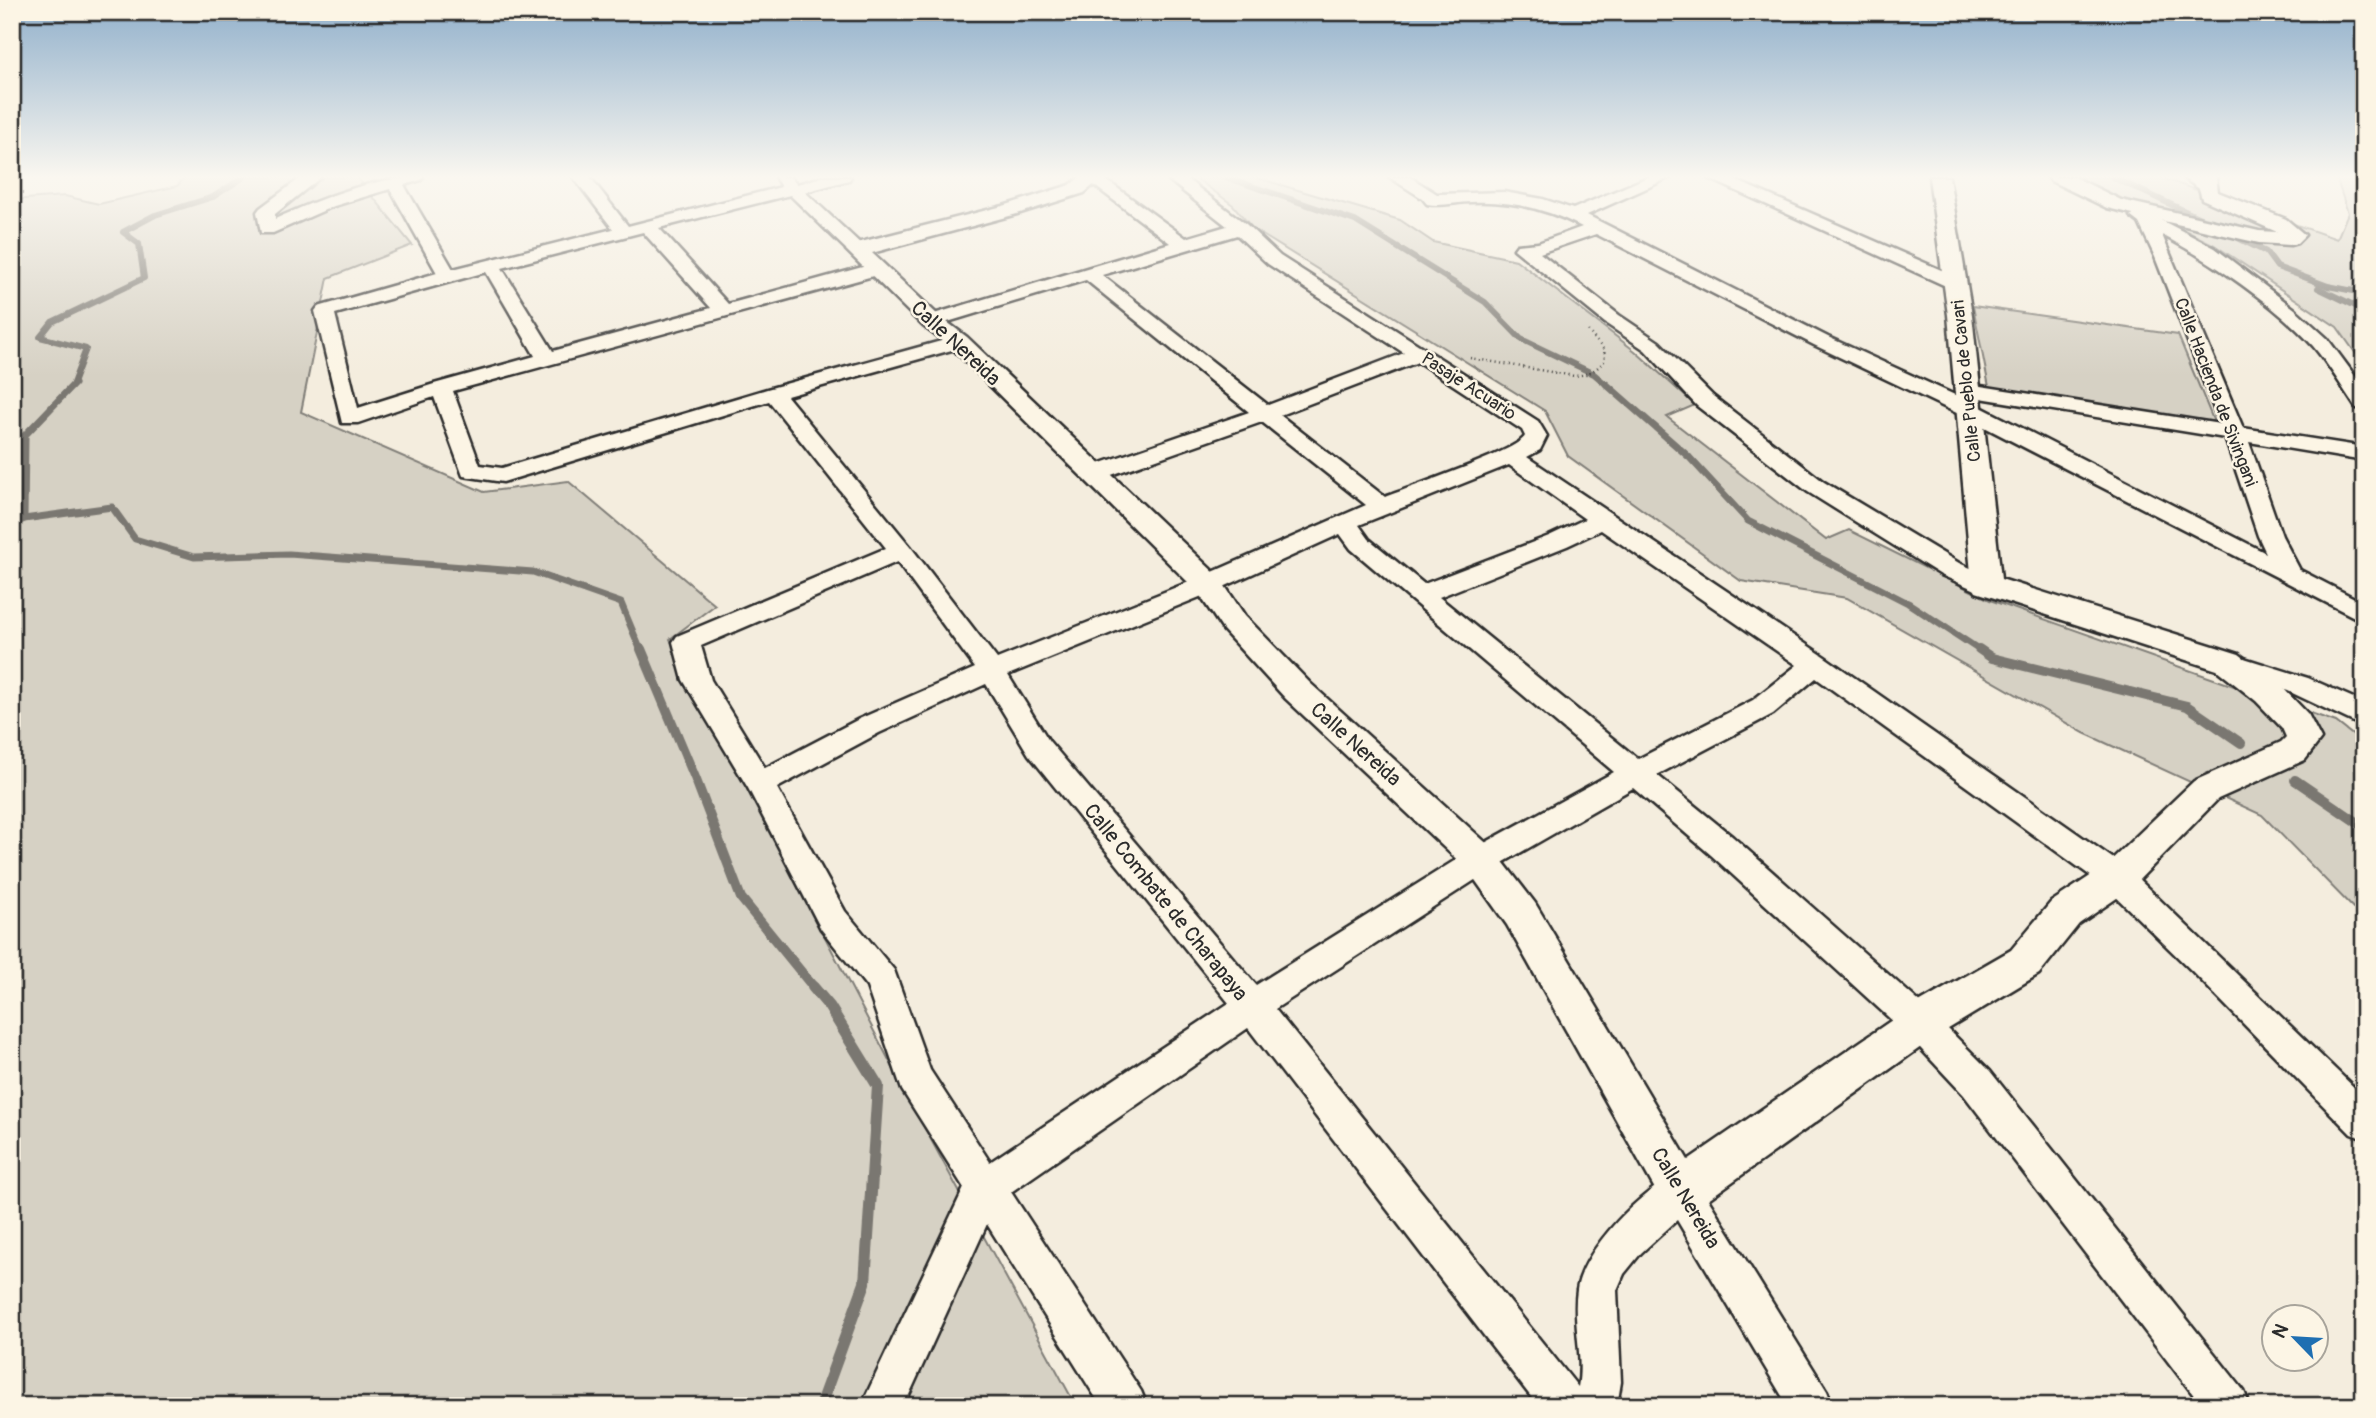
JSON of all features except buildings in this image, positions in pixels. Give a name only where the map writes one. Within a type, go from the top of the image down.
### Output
[{"type":"street","points":[[429,243],[448,276]]},
{"type":"street","points":[[579,243],[325,311],[349,418],[441,388],[877,269]]},
{"type":"street","points":[[663,243],[724,311]]},
{"type":"street","name":"Calle Nereida","points":[[850,243],[931,321],[959,342],[1092,474],[1209,584],[1234,623],[1298,691],[1481,859],[1521,914],[1681,1191],[1812,1406]]},
{"type":"street","points":[[857,250],[883,243]]},
{"type":"street","points":[[931,321],[1190,243]]},
{"type":"street","name":"Pasaje Acuario","points":[[760,784],[869,726],[992,671],[1209,584],[1382,506],[1511,456],[1532,445],[1536,436],[1530,426],[1274,260],[1256,243]]},
{"type":"street","points":[[1553,243],[1540,248],[1523,249],[1574,290],[1652,346],[1705,401],[1816,487],[1950,569],[1987,585],[2295,682],[2341,702],[2364,717]]},
{"type":"street","points":[[1630,243],[1821,341],[1970,401],[2364,614]]},
{"type":"street","points":[[1866,243],[1955,282]]},
{"type":"street","name":"Calle Pueblo de Cavari","points":[[1947,243],[1970,401],[1987,585]]},
{"type":"street","name":"Calle Hacienda de Sivingani","points":[[2160,243],[2235,435],[2270,536],[2290,576]]},
{"type":"street","points":[[2195,243],[2288,313],[2320,342],[2364,403]]},
{"type":"street","points":[[491,265],[547,359]]},
{"type":"street","points":[[1089,274],[1382,506]]},
{"type":"street","points":[[441,388],[471,471],[503,475],[774,393],[959,342]]},
{"type":"street","points":[[1092,474],[1234,425],[1421,354]]},
{"type":"street","name":"Calle Combate de Charapaya","points":[[774,393],[901,551],[992,671],[1040,748],[1252,1006],[1565,1406]]},
{"type":"street","points":[[1970,401],[2364,454]]},
{"type":"street","points":[[1511,456],[1815,664],[2117,878],[2364,1122]]},
{"type":"street","points":[[1420,594],[1558,541],[1602,520]]},
{"type":"street","points":[[1345,523],[1360,544],[1722,845],[1920,1024],[1995,1105],[2229,1406]]},
{"type":"street","points":[[901,551],[686,642],[697,680],[760,784],[833,920],[882,980],[915,1078],[1126,1406]]},
{"type":"street","points":[[1595,1406],[1600,1382],[1597,1289],[1610,1260],[1627,1239],[1681,1191],[1920,1024],[2025,962],[2065,914],[2117,878],[2206,790],[2293,751],[2304,739],[2296,722],[2268,693],[2228,662]]},
{"type":"street","points":[[882,1406],[984,1188],[1252,1006],[1481,859],[1636,773],[1763,707],[1815,664]]},
{"type":"path","points":[[1421,354],[1445,354],[1574,376],[1588,375],[1598,369],[1605,360],[1604,349],[1583,325],[1574,290]]},
{"type":"shaded area","points":[[411,243],[412,245],[328,278],[301,412],[484,492],[568,481],[715,605],[670,639],[917,1114],[1076,1406],[12,1406],[12,244]]},
{"type":"shaded area","points":[[1276,243],[1438,243],[1516,260],[1635,351],[1695,405],[1667,417],[1826,540],[1849,530],[1990,600],[2336,722],[2364,744],[2364,919],[2262,815],[2084,733],[1847,598],[1741,581],[1568,456],[1545,411]]},
{"type":"shaded area","points":[[2364,243],[2364,365],[2337,327],[2213,244]]},
{"type":"shaded area","points":[[1973,306],[2178,335],[2214,422],[1989,387]]},
{"type":"waterway","points":[[72,386],[86,349],[40,337],[52,322],[144,278],[138,243]]},
{"type":"waterway","points":[[1391,243],[1485,302],[1521,339],[1594,374],[1608,386]]},
{"type":"waterway","points":[[2248,243],[2266,252],[2277,267],[2328,286],[2364,293]]},
{"type":"waterway","points":[[2318,288],[2364,310]]},
{"type":"waterway","points":[[24,519],[25,435],[74,384]]},
{"type":"waterway","points":[[1606,384],[1689,457],[1748,521],[1908,603],[1981,651]]},
{"type":"waterway","points":[[24,519],[112,507],[135,539],[194,557],[289,554],[533,572],[621,603],[641,651]]},
{"type":"waterway","points":[[12,525],[24,519]]},
{"type":"waterway","points":[[641,649],[696,780],[741,898],[815,989]]},
{"type":"waterway","points":[[1979,649],[1992,658],[2187,706],[2241,743]]},
{"type":"waterway","points":[[2295,780],[2364,827]]},
{"type":"waterway","points":[[813,987],[829,1006],[878,1086],[865,1283],[820,1406]]}]
